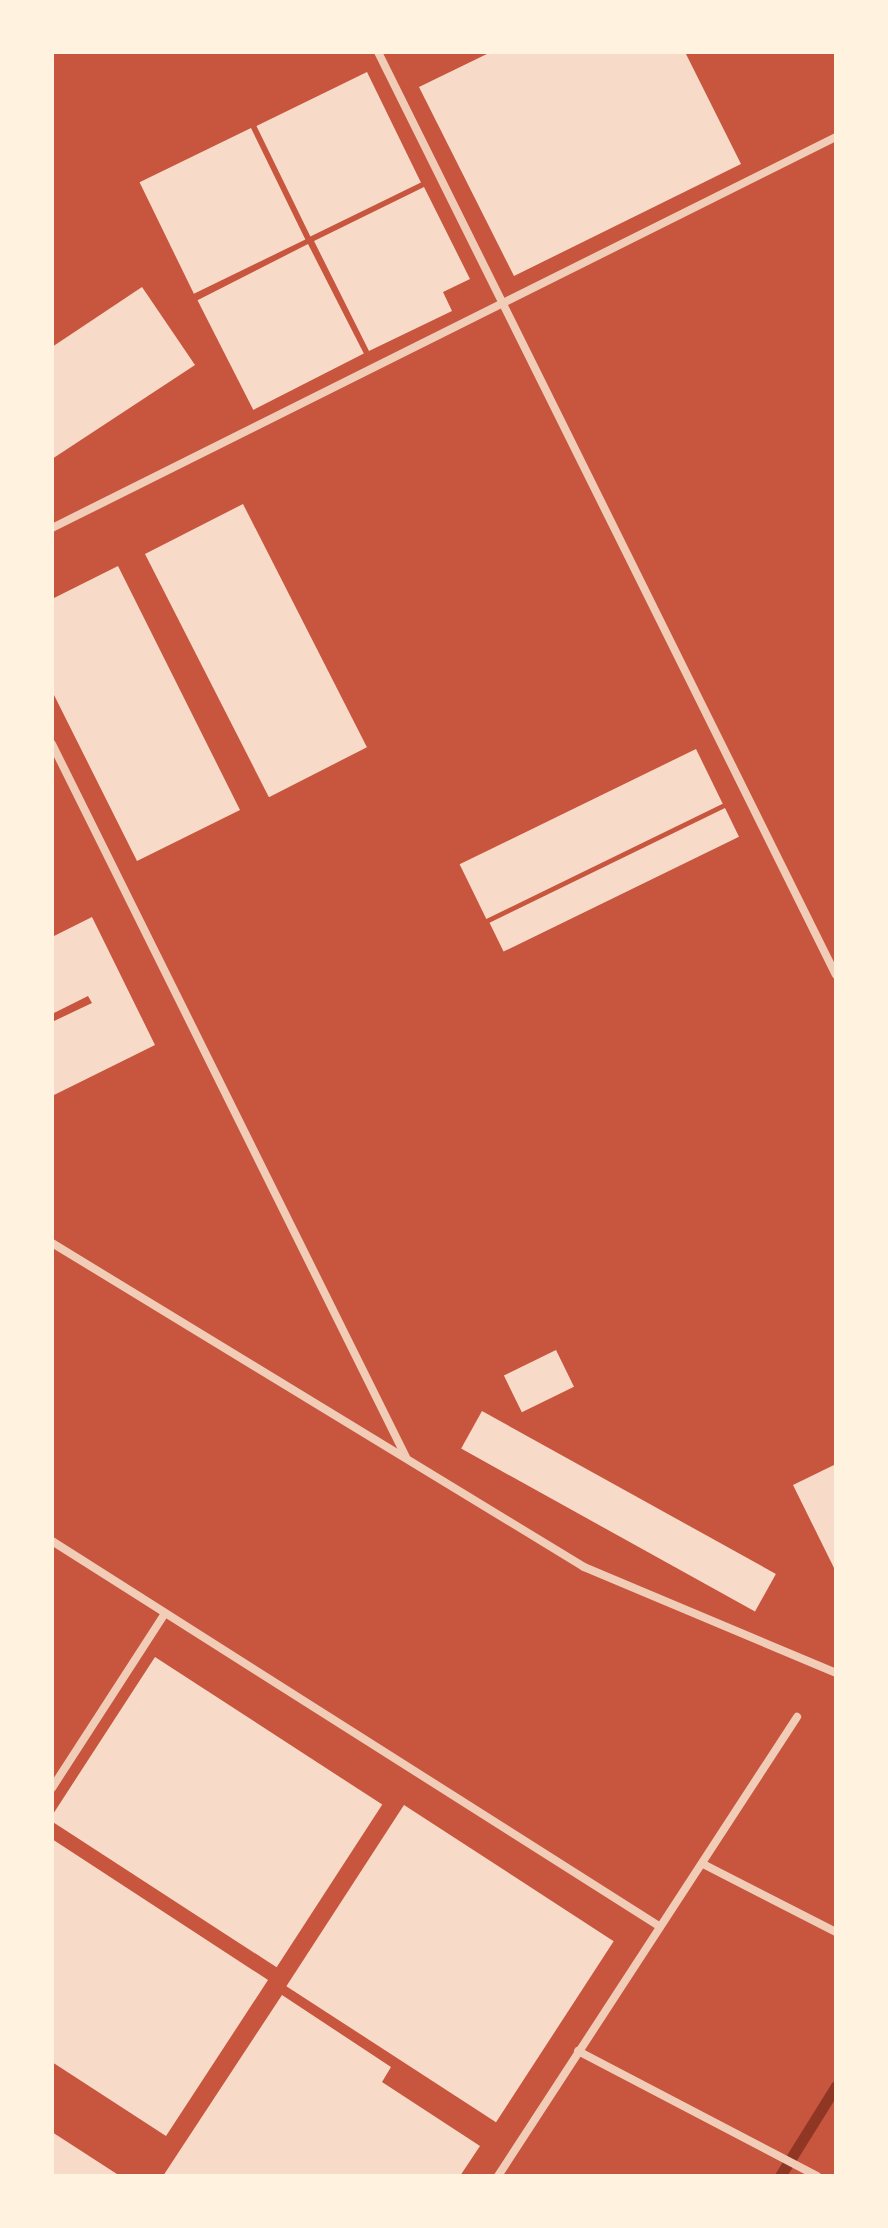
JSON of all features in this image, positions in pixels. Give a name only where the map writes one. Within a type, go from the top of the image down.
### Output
[{"type":"street","points":[[378,52],[836,975]]},
{"type":"street","points":[[52,528],[836,137]]},
{"type":"street","points":[[52,744],[406,1457]]},
{"type":"street","points":[[52,1243],[584,1567],[836,1673]]},
{"type":"street","points":[[52,1541],[659,1926]]},
{"type":"street","points":[[52,1788],[165,1613]]},
{"type":"street","points":[[498,2176],[797,1717]]},
{"type":"street","points":[[703,1864],[836,1932]]},
{"type":"street","points":[[578,2051],[817,2176]]},
{"type":"building","points":[[491,52],[685,52],[741,164],[514,276],[419,87]]},
{"type":"building","points":[[367,72],[421,183],[310,236],[256,126]]},
{"type":"building","points":[[251,128],[305,239],[194,294],[140,182]]},
{"type":"building","points":[[424,187],[470,279],[443,292],[452,311],[369,351],[314,241]]},
{"type":"building","points":[[308,244],[364,354],[253,410],[198,300]]},
{"type":"building","points":[[142,287],[195,365],[52,459],[52,347]]},
{"type":"building","points":[[243,504],[367,747],[269,797],[145,554]]},
{"type":"building","points":[[118,566],[240,810],[137,861],[52,691],[52,599]]},
{"type":"building","points":[[696,749],[723,804],[486,919],[460,864]]},
{"type":"building","points":[[725,808],[739,837],[504,952],[490,923]]},
{"type":"building","points":[[92,917],[155,1045],[52,1096],[52,1022],[92,1003],[88,996],[52,1014],[52,937]]},
{"type":"building","points":[[556,1350],[574,1387],[522,1412],[504,1375]]},
{"type":"building","points":[[482,1411],[776,1574],[755,1612],[461,1449]]},
{"type":"building","points":[[836,1464],[836,1572],[793,1485]]},
{"type":"building","points":[[155,1657],[382,1805],[277,1967],[52,1821],[52,1816]]},
{"type":"building","points":[[404,1805],[614,1941],[496,2122],[286,1986]]},
{"type":"building","points":[[52,1839],[268,1980],[166,2136],[52,2062]]},
{"type":"building","points":[[282,1995],[391,2067],[382,2082],[480,2146],[460,2176],[163,2176]]},
{"type":"building","points":[[52,2132],[120,2176],[52,2176]]},
{"type":"waterway","points":[[780,2176],[836,2086]]}]
